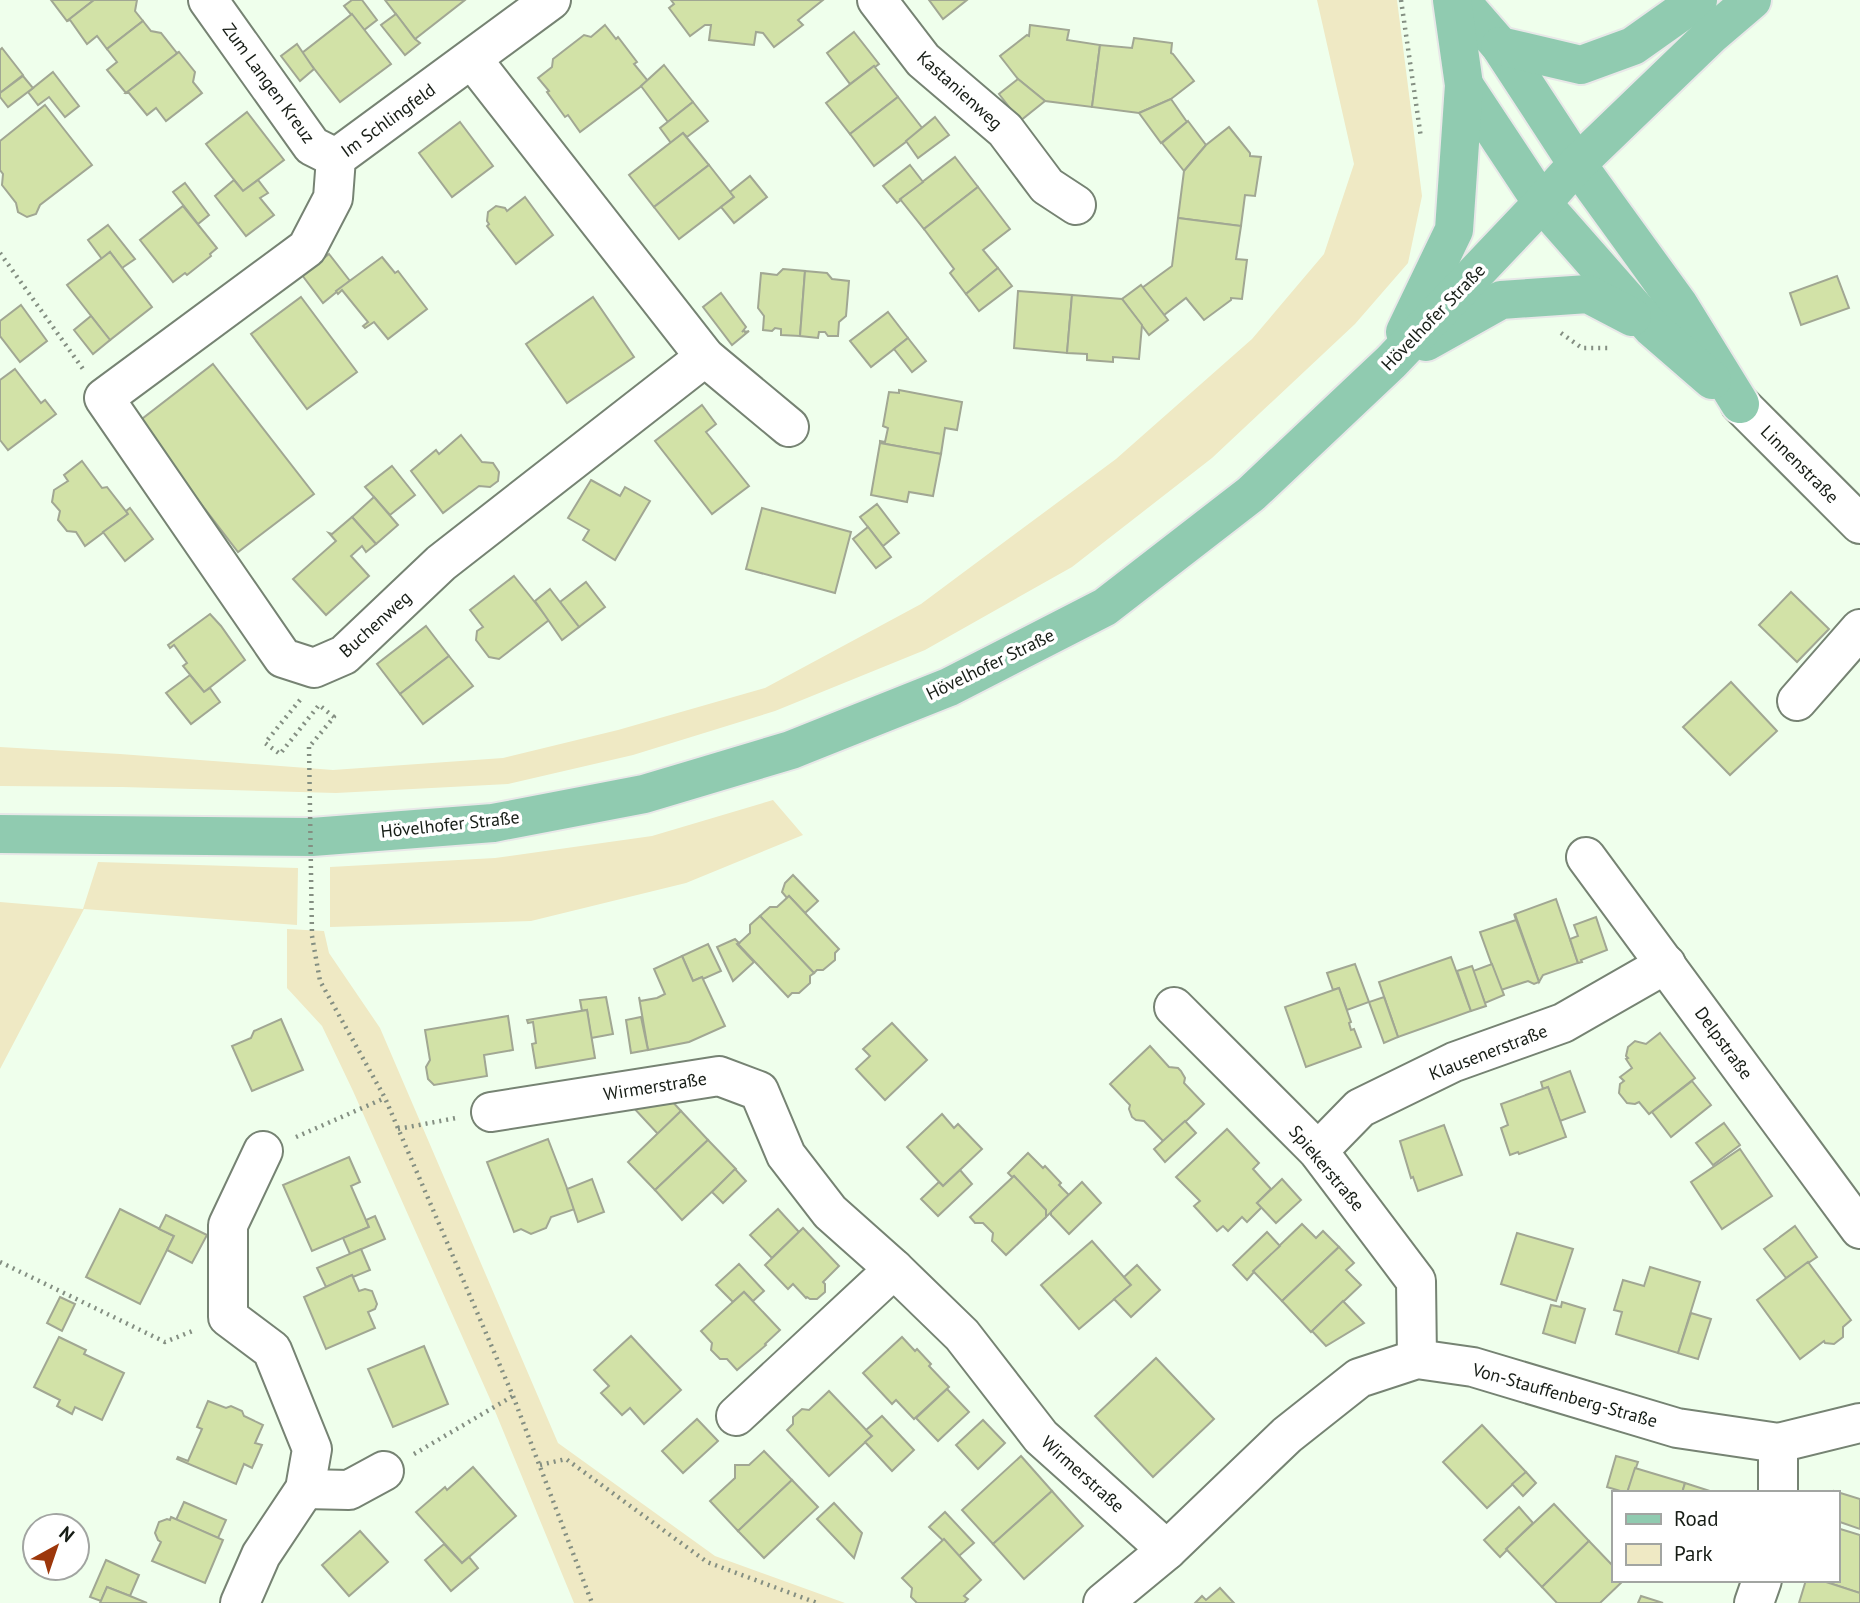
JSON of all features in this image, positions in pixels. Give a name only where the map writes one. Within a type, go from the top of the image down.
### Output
[{"type":"main road","points":[[1391,362],[1454,230],[1464,85],[1452,0]]},
{"type":"main road","points":[[1460,0],[1500,46],[1577,164],[1679,305],[1740,404]]},
{"type":"main road","points":[[1500,46],[1581,65],[1633,47],[1698,0]]},
{"type":"main road","name":"Hövelhofer Straße","points":[[0,834],[312,837],[493,823],[644,794],[791,751],[949,687],[1105,607],[1251,494],[1391,362],[1577,164],[1711,35],[1752,0]]},
{"type":"main road","points":[[1464,85],[1542,203],[1652,328],[1740,404]]},
{"type":"main road","points":[[1391,362],[1501,300],[1588,294],[1652,328]]},
{"type":"street","name":"Zum Langen Kreuz","points":[[208,0],[312,146],[336,158]]},
{"type":"street","name":"Im Schlingfeld","points":[[104,398],[307,248],[332,198],[336,158],[551,0]]},
{"type":"street","name":"Kastanienweg","points":[[877,0],[923,60],[1005,130],[1047,186],[1076,205]]},
{"type":"street","points":[[472,59],[705,357],[789,428]]},
{"type":"street","name":"Buchenweg","points":[[314,668],[344,655],[441,563],[705,357]]},
{"type":"street","points":[[104,398],[283,658],[314,668]]},
{"type":"street","name":"Linnenstraße","points":[[1740,404],[1860,524]]},
{"type":"street","points":[[1797,701],[1860,629]]},
{"type":"street","name":"Delpstraße","points":[[1586,857],[1860,1229]]},
{"type":"street","name":"Klausenerstraße","points":[[1318,1151],[1360,1108],[1454,1062],[1563,1023],[1666,964]]},
{"type":"street","name":"Spiekerstraße","points":[[1174,1007],[1318,1151],[1416,1281],[1417,1360]]},
{"type":"street","name":"Wirmerstraße","points":[[491,1112],[719,1076],[759,1091],[786,1155],[830,1212],[962,1335],[1041,1437],[1167,1549]]},
{"type":"street","points":[[240,1603],[261,1555],[305,1489],[312,1448],[272,1350],[228,1317],[228,1225],[263,1151]]},
{"type":"street","points":[[736,1416],[894,1269]]},
{"type":"street","name":"Von-Stauffenberg-Straße","points":[[1103,1603],[1167,1549],[1287,1435],[1359,1378],[1417,1360],[1473,1367],[1677,1428],[1778,1443],[1860,1423]]},
{"type":"street","points":[[1778,1443],[1778,1491]]},
{"type":"street","points":[[305,1489],[349,1490],[384,1471]]},
{"type":"street","points":[[1754,1603],[1761,1582]]},
{"type":"path","points":[[0,253],[104,398]]},
{"type":"path","points":[[314,668],[312,686],[265,743],[280,754],[320,705],[334,717],[309,747],[312,936],[320,981],[385,1098],[513,1396],[592,1603]]},
{"type":"path","points":[[263,1151],[385,1098]]},
{"type":"path","points":[[398,1129],[491,1112]]},
{"type":"path","points":[[0,1262],[165,1342],[228,1317]]},
{"type":"path","points":[[384,1471],[513,1396]]},
{"type":"path","points":[[540,1465],[566,1459],[707,1562],[817,1603]]},
{"type":"green space","points":[[1317,0],[1397,0],[1422,196],[1408,263],[1355,324],[1212,458],[1072,567],[925,650],[775,711],[633,755],[508,784],[336,793],[0,786],[0,747],[333,770],[503,758],[618,730],[765,688],[921,604],[1116,459],[1252,339],[1324,254],[1354,164]]},
{"type":"green space","points":[[773,800],[803,835],[686,883],[531,921],[330,927],[330,867],[495,858],[652,836]]},
{"type":"green space","points":[[98,862],[298,868],[297,925],[84,909],[0,1069],[0,902],[83,909]]},
{"type":"green space","points":[[287,929],[324,931],[329,953],[380,1028],[558,1443],[715,1556],[845,1603],[574,1603],[490,1399],[353,1091],[322,1026],[287,988]]},
{"type":"building","points":[[51,0],[94,0],[67,21]]},
{"type":"building","points":[[94,0],[137,0],[135,11],[143,21],[107,49],[97,36],[87,44],[70,20],[67,21]]},
{"type":"building","points":[[352,0],[362,0],[377,20],[364,30],[344,6]]},
{"type":"building","points":[[385,0],[465,0],[415,39]]},
{"type":"building","points":[[671,0],[823,0],[798,20],[803,25],[774,47],[763,33],[756,32],[754,45],[709,40],[711,25],[705,25],[690,36],[669,8],[674,4]]},
{"type":"building","points":[[929,0],[967,0],[943,19]]},
{"type":"building","points":[[352,14],[391,64],[340,102],[302,53]]},
{"type":"building","points":[[396,14],[420,43],[405,55],[381,25]]},
{"type":"building","points":[[143,21],[151,31],[161,33],[177,53],[179,52],[126,93],[107,70],[117,62],[107,49]]},
{"type":"building","points":[[605,25],[616,39],[618,37],[648,81],[580,132],[568,115],[565,117],[538,78],[552,67],[553,59],[584,35],[591,37]]},
{"type":"building","points":[[1030,25],[1069,30],[1067,40],[1100,45],[1092,107],[1045,101],[1018,79],[1000,56],[1029,36]]},
{"type":"building","points":[[854,32],[879,64],[850,84],[827,53]]},
{"type":"building","points":[[1134,38],[1172,43],[1171,53],[1194,81],[1171,99],[1139,113],[1092,107],[1100,45],[1132,48]]},
{"type":"building","points":[[297,44],[314,69],[300,81],[281,56]]},
{"type":"building","points":[[2,48],[23,75],[0,93],[0,50]]},
{"type":"building","points":[[179,52],[195,72],[193,82],[202,93],[166,121],[156,108],[147,115],[129,93],[126,93]]},
{"type":"building","points":[[664,65],[693,102],[668,122],[641,86]]},
{"type":"building","points":[[874,66],[898,97],[850,134],[826,103]]},
{"type":"building","points":[[53,72],[79,106],[65,117],[49,97],[38,105],[28,92]]},
{"type":"building","points":[[23,76],[33,88],[8,107],[0,93]]},
{"type":"building","points":[[1018,79],[1045,101],[1020,121],[999,94]]},
{"type":"building","points":[[898,97],[923,129],[874,166],[850,134]]},
{"type":"building","points":[[1171,99],[1187,122],[1161,143],[1139,113]]},
{"type":"building","points":[[693,102],[708,121],[687,137],[683,133],[671,143],[660,128]]},
{"type":"building","points":[[45,105],[92,165],[40,205],[36,214],[27,217],[18,212],[16,203],[2,185],[0,141]]},
{"type":"building","points":[[247,112],[284,160],[243,191],[206,144]]},
{"type":"building","points":[[935,117],[949,135],[918,158],[906,141]]},
{"type":"building","points":[[1188,121],[1206,145],[1184,171],[1162,143]]},
{"type":"building","points":[[460,122],[493,166],[452,197],[419,153]]},
{"type":"building","points":[[1229,127],[1250,156],[1261,157],[1255,196],[1245,195],[1241,226],[1178,218],[1184,171],[1206,145]]},
{"type":"building","points":[[683,133],[709,165],[654,207],[629,175]]},
{"type":"building","points":[[955,157],[978,187],[924,229],[900,199]]},
{"type":"building","points":[[709,165],[734,197],[679,239],[654,207]]},
{"type":"building","points":[[910,165],[923,182],[897,203],[883,186]]},
{"type":"building","points":[[750,176],[767,197],[734,223],[721,207],[734,197],[730,192]]},
{"type":"building","points":[[234,180],[243,191],[258,180],[268,193],[260,198],[274,215],[246,236],[215,196]]},
{"type":"building","points":[[185,183],[209,215],[198,224],[173,192]]},
{"type":"building","points":[[978,187],[1010,229],[983,250],[998,268],[966,294],[950,273],[954,269],[924,229]]},
{"type":"building","points":[[525,197],[553,235],[516,264],[487,226],[488,212],[496,206],[507,211]]},
{"type":"building","points":[[183,206],[217,248],[187,275],[185,273],[173,282],[140,240]]},
{"type":"building","points":[[1178,218],[1241,226],[1236,259],[1247,260],[1242,299],[1231,298],[1204,320],[1186,298],[1164,315],[1142,288],[1172,266]]},
{"type":"building","points":[[108,225],[135,259],[122,268],[110,252],[102,259],[88,240]]},
{"type":"building","points":[[110,252],[152,307],[110,340],[67,285]]},
{"type":"building","points":[[329,254],[350,281],[323,303],[302,275]]},
{"type":"building","points":[[382,257],[395,273],[398,271],[427,309],[388,339],[374,322],[365,328],[363,326],[368,322],[342,290],[338,294],[336,291]]},
{"type":"building","points":[[998,268],[1012,286],[979,311],[966,294]]},
{"type":"building","points":[[783,269],[805,271],[800,336],[781,335],[781,329],[775,328],[772,331],[763,330],[764,316],[758,308],[761,273],[777,275]]},
{"type":"building","points":[[805,271],[827,273],[832,279],[849,281],[846,316],[839,322],[838,336],[819,332],[818,338],[800,336]]},
{"type":"building","points":[[1837,276],[1849,308],[1801,325],[1790,293]]},
{"type":"building","points":[[1141,285],[1168,320],[1149,335],[1122,299]]},
{"type":"building","points":[[1018,291],[1072,295],[1067,353],[1014,348]]},
{"type":"building","points":[[721,293],[746,327],[742,332],[749,331],[732,345],[703,307]]},
{"type":"building","points":[[1072,295],[1122,299],[1142,325],[1139,359],[1113,357],[1113,362],[1087,360],[1087,354],[1067,353]]},
{"type":"building","points":[[301,297],[357,372],[307,409],[251,334]]},
{"type":"building","points":[[593,297],[634,357],[567,403],[526,344]]},
{"type":"building","points":[[21,305],[47,341],[20,362],[0,336],[0,321]]},
{"type":"building","points":[[888,312],[908,338],[871,367],[850,341]]},
{"type":"building","points":[[91,316],[110,340],[93,354],[74,330]]},
{"type":"building","points":[[908,338],[926,361],[912,372],[894,349]]},
{"type":"building","points":[[213,364],[314,494],[238,552],[138,422]]},
{"type":"building","points":[[15,369],[41,403],[45,400],[56,414],[8,450],[0,440],[0,380]]},
{"type":"building","points":[[899,390],[962,402],[957,430],[945,428],[941,454],[880,443],[885,442],[888,428],[883,426],[889,392],[899,393]]},
{"type":"building","points":[[702,405],[716,424],[706,432],[749,486],[712,514],[655,441]]},
{"type":"building","points":[[461,435],[482,462],[493,463],[499,472],[498,481],[490,487],[479,486],[443,513],[411,471],[436,450],[439,454]]},
{"type":"building","points":[[880,443],[941,454],[933,496],[909,492],[907,502],[871,495]]},
{"type":"building","points":[[82,461],[102,488],[107,487],[128,514],[85,546],[76,532],[67,531],[58,520],[60,511],[52,502],[54,490],[68,481],[64,475]]},
{"type":"building","points":[[392,466],[415,495],[390,515],[365,487]]},
{"type":"building","points":[[591,480],[620,496],[625,487],[650,501],[615,560],[583,540],[589,530],[568,518]]},
{"type":"building","points":[[374,497],[398,525],[376,544],[352,517]]},
{"type":"building","points":[[877,504],[899,533],[883,546],[860,517]]},
{"type":"building","points":[[130,508],[153,539],[125,561],[103,532],[128,514],[126,511]]},
{"type":"building","points":[[762,508],[851,532],[835,593],[746,569]]},
{"type":"building","points":[[352,517],[376,544],[366,552],[362,546],[351,556],[369,576],[326,615],[293,579],[336,541],[329,533],[332,534]]},
{"type":"building","points":[[868,527],[891,557],[876,568],[853,539]]},
{"type":"building","points":[[514,576],[549,620],[499,659],[489,657],[476,640],[477,631],[483,627],[470,610]]},
{"type":"building","points":[[586,582],[605,607],[579,627],[560,602]]},
{"type":"building","points":[[550,589],[579,627],[562,640],[535,601]]},
{"type":"building","points":[[1791,592],[1829,629],[1797,662],[1759,625]]},
{"type":"building","points":[[210,614],[245,660],[204,692],[183,666],[187,663],[174,645],[170,648],[168,645]]},
{"type":"building","points":[[426,626],[449,656],[400,694],[377,664]]},
{"type":"building","points":[[449,656],[473,686],[423,724],[400,694]]},
{"type":"building","points":[[190,675],[204,692],[210,688],[220,702],[191,724],[166,693]]},
{"type":"building","points":[[1731,682],[1777,731],[1730,775],[1683,727]]},
{"type":"building","points":[[793,875],[818,901],[805,913],[782,892],[785,883]]},
{"type":"building","points":[[789,896],[839,949],[835,953],[835,960],[823,970],[814,973],[760,916],[770,907],[777,907]]},
{"type":"building","points":[[1556,899],[1578,963],[1543,975],[1539,982],[1515,914]]},
{"type":"building","points":[[1514,914],[1539,982],[1534,984],[1528,981],[1501,990],[1480,932],[1516,920]]},
{"type":"building","points":[[760,916],[814,973],[810,976],[810,983],[799,993],[792,993],[788,997],[738,944],[750,933],[750,925]]},
{"type":"building","points":[[1596,917],[1607,950],[1578,963],[1570,939],[1578,936],[1574,925]]},
{"type":"building","points":[[735,939],[754,962],[733,981],[717,947]]},
{"type":"building","points":[[708,944],[721,971],[693,981],[682,956]]},
{"type":"building","points":[[682,956],[693,981],[702,977],[725,1026],[689,1042],[648,1050],[639,997],[640,1001],[665,994],[654,969]]},
{"type":"building","points":[[1451,957],[1471,1011],[1398,1037],[1379,982]]},
{"type":"building","points":[[1355,964],[1369,1002],[1347,1010],[1339,988],[1333,990],[1327,973]]},
{"type":"building","points":[[1492,964],[1504,995],[1485,1003],[1473,971]]},
{"type":"building","points":[[1472,966],[1486,1006],[1471,1011],[1457,971]]},
{"type":"building","points":[[1339,988],[1351,1022],[1351,1030],[1354,1029],[1361,1047],[1306,1067],[1285,1007]]},
{"type":"building","points":[[606,997],[613,1034],[591,1038],[587,1010],[582,1011],[580,1000]]},
{"type":"building","points":[[1384,997],[1398,1037],[1384,1043],[1369,1002]]},
{"type":"building","points":[[587,1010],[595,1058],[536,1068],[532,1044],[536,1043],[533,1022],[528,1023],[527,1020]]},
{"type":"building","points":[[508,1016],[513,1050],[484,1055],[487,1076],[434,1085],[428,1079],[426,1067],[430,1060],[425,1030]]},
{"type":"building","points":[[641,1017],[648,1050],[631,1053],[626,1020]]},
{"type":"building","points":[[281,1019],[303,1070],[252,1091],[232,1046],[251,1038],[254,1031]]},
{"type":"building","points":[[892,1023],[927,1060],[885,1100],[856,1069],[870,1056],[863,1049]]},
{"type":"building","points":[[1660,1033],[1695,1078],[1649,1114],[1639,1102],[1627,1103],[1619,1093],[1620,1084],[1624,1081],[1620,1077],[1632,1068],[1626,1059],[1628,1047],[1635,1041],[1646,1044]]},
{"type":"building","points":[[1150,1046],[1169,1067],[1181,1071],[1185,1078],[1184,1083],[1204,1104],[1164,1142],[1144,1121],[1132,1117],[1130,1105],[1110,1084]]},
{"type":"building","points":[[1570,1071],[1585,1112],[1560,1121],[1548,1087],[1543,1089],[1541,1082]]},
{"type":"building","points":[[1692,1081],[1711,1105],[1671,1137],[1652,1112]]},
{"type":"building","points":[[1548,1087],[1566,1137],[1510,1155],[1501,1128],[1508,1125],[1501,1104]]},
{"type":"building","points":[[670,1099],[681,1111],[658,1134],[631,1105]]},
{"type":"building","points":[[681,1111],[708,1140],[655,1190],[628,1162]]},
{"type":"building","points":[[942,1114],[954,1128],[958,1124],[982,1149],[943,1186],[907,1147]]},
{"type":"building","points":[[1185,1121],[1196,1133],[1165,1162],[1154,1149]]},
{"type":"building","points":[[1724,1123],[1740,1145],[1713,1165],[1696,1143]]},
{"type":"building","points":[[1444,1125],[1462,1175],[1418,1191],[1413,1177],[1411,1178],[1400,1141]]},
{"type":"building","points":[[1227,1129],[1259,1163],[1253,1169],[1271,1189],[1257,1203],[1262,1207],[1247,1222],[1242,1217],[1228,1231],[1223,1226],[1217,1231],[1194,1206],[1200,1201],[1176,1177]]},
{"type":"building","points":[[548,1139],[575,1209],[551,1217],[546,1228],[531,1234],[521,1229],[514,1232],[487,1162]]},
{"type":"building","points":[[708,1140],[736,1169],[682,1220],[655,1190]]},
{"type":"building","points":[[1740,1149],[1772,1196],[1722,1229],[1691,1182]]},
{"type":"building","points":[[1028,1153],[1043,1168],[1045,1166],[1069,1195],[1046,1217],[1046,1210],[1008,1173]]},
{"type":"building","points":[[349,1157],[360,1182],[351,1186],[369,1227],[312,1251],[283,1185]]},
{"type":"building","points":[[735,1169],[746,1181],[723,1203],[712,1192]]},
{"type":"building","points":[[960,1170],[972,1184],[938,1216],[921,1199],[939,1182],[943,1186]]},
{"type":"building","points":[[1014,1176],[1046,1210],[1046,1217],[1006,1255],[992,1241],[993,1233],[983,1223],[975,1223],[970,1217]]},
{"type":"building","points":[[592,1179],[604,1212],[578,1222],[567,1189]]},
{"type":"building","points":[[1282,1179],[1301,1200],[1276,1223],[1257,1203]]},
{"type":"building","points":[[1082,1182],[1101,1203],[1069,1234],[1051,1212]]},
{"type":"building","points":[[120,1209],[174,1236],[140,1304],[86,1277]]},
{"type":"building","points":[[778,1209],[799,1232],[772,1258],[750,1235]]},
{"type":"building","points":[[166,1215],[207,1235],[192,1263],[167,1250],[174,1236],[159,1229]]},
{"type":"building","points":[[375,1216],[385,1239],[350,1254],[343,1238],[369,1227],[366,1220]]},
{"type":"building","points":[[1302,1224],[1316,1238],[1323,1231],[1339,1247],[1282,1301],[1253,1271]]},
{"type":"building","points":[[1795,1226],[1817,1257],[1786,1278],[1764,1249]]},
{"type":"building","points":[[803,1228],[839,1266],[823,1282],[825,1292],[817,1299],[806,1298],[793,1284],[788,1289],[765,1265]]},
{"type":"building","points":[[1267,1232],[1280,1246],[1247,1280],[1233,1265]]},
{"type":"building","points":[[1517,1233],[1573,1249],[1556,1301],[1501,1284]]},
{"type":"building","points":[[1092,1241],[1131,1285],[1079,1329],[1041,1285]]},
{"type":"building","points":[[1339,1247],[1354,1263],[1346,1270],[1361,1285],[1311,1332],[1282,1301]]},
{"type":"building","points":[[361,1249],[370,1270],[326,1287],[317,1268]]},
{"type":"building","points":[[1808,1262],[1851,1320],[1843,1327],[1843,1337],[1834,1344],[1824,1341],[1800,1359],[1757,1300]]},
{"type":"building","points":[[739,1264],[764,1291],[753,1301],[744,1292],[733,1302],[716,1285]]},
{"type":"building","points":[[1137,1265],[1160,1290],[1131,1317],[1114,1299],[1131,1285],[1124,1277]]},
{"type":"building","points":[[1650,1267],[1700,1282],[1678,1353],[1616,1334],[1622,1312],[1614,1310],[1623,1280],[1644,1286]]},
{"type":"building","points":[[352,1275],[359,1291],[372,1291],[377,1304],[375,1309],[368,1312],[375,1328],[326,1349],[304,1297]]},
{"type":"building","points":[[744,1292],[780,1330],[737,1370],[727,1359],[720,1359],[711,1350],[712,1343],[701,1331]]},
{"type":"building","points":[[60,1297],[75,1304],[62,1331],[47,1323]]},
{"type":"building","points":[[1343,1301],[1364,1323],[1326,1346],[1312,1331]]},
{"type":"building","points":[[1562,1302],[1585,1309],[1575,1343],[1543,1333],[1551,1305],[1561,1307]]},
{"type":"building","points":[[1691,1313],[1711,1319],[1698,1359],[1678,1353]]},
{"type":"building","points":[[631,1336],[681,1390],[644,1424],[630,1408],[622,1415],[601,1393],[609,1386],[594,1370]]},
{"type":"building","points":[[59,1337],[86,1350],[84,1354],[124,1373],[102,1420],[75,1407],[72,1414],[57,1406],[60,1400],[34,1387]]},
{"type":"building","points":[[902,1337],[915,1351],[917,1349],[949,1387],[914,1419],[896,1400],[892,1404],[863,1373]]},
{"type":"building","points":[[424,1346],[448,1404],[393,1427],[368,1369]]},
{"type":"building","points":[[1156,1358],[1214,1419],[1153,1477],[1095,1416]]},
{"type":"building","points":[[947,1389],[969,1412],[938,1441],[916,1418]]},
{"type":"building","points":[[829,1391],[872,1436],[829,1476],[787,1430],[793,1424],[793,1417],[802,1409],[809,1410]]},
{"type":"building","points":[[208,1401],[226,1408],[231,1406],[263,1425],[255,1443],[262,1445],[252,1468],[244,1464],[236,1484],[177,1459],[178,1457],[188,1461],[202,1429],[197,1427]]},
{"type":"building","points":[[882,1416],[914,1450],[892,1471],[865,1442],[872,1436],[866,1430]]},
{"type":"building","points":[[697,1419],[718,1441],[683,1473],[662,1451]]},
{"type":"building","points":[[983,1420],[1005,1443],[978,1469],[956,1445]]},
{"type":"building","points":[[1482,1425],[1526,1472],[1487,1508],[1443,1462]]},
{"type":"building","points":[[764,1451],[792,1480],[738,1531],[710,1501],[735,1478],[735,1465],[749,1465]]},
{"type":"building","points":[[1021,1456],[1052,1491],[993,1544],[962,1510]]},
{"type":"building","points":[[1616,1456],[1638,1462],[1628,1491],[1607,1487]]},
{"type":"building","points":[[473,1467],[516,1516],[462,1563],[416,1512]]},
{"type":"building","points":[[1635,1468],[1685,1483],[1683,1491],[1628,1491]]},
{"type":"building","points":[[1526,1472],[1536,1483],[1523,1496],[1512,1484]]},
{"type":"building","points":[[792,1480],[818,1507],[764,1558],[738,1531]]},
{"type":"building","points":[[1685,1483],[1710,1491],[1683,1491]]},
{"type":"building","points":[[1052,1491],[1083,1526],[1024,1579],[993,1544]]},
{"type":"building","points":[[1839,1493],[1860,1499],[1860,1529],[1839,1522]]},
{"type":"building","points":[[184,1502],[226,1520],[218,1538],[176,1520]]},
{"type":"building","points":[[834,1503],[862,1533],[854,1558],[817,1519]]},
{"type":"building","points":[[1554,1504],[1589,1541],[1542,1587],[1506,1549]]},
{"type":"building","points":[[1519,1507],[1533,1523],[1500,1557],[1484,1540]]},
{"type":"building","points":[[945,1512],[974,1543],[959,1556],[929,1527]]},
{"type":"building","points":[[171,1517],[223,1540],[205,1583],[152,1561],[161,1542],[155,1533],[159,1522],[170,1520]]},
{"type":"building","points":[[1839,1529],[1860,1535],[1860,1593],[1826,1582],[1839,1582]]},
{"type":"building","points":[[360,1531],[388,1562],[349,1596],[322,1565]]},
{"type":"building","points":[[944,1539],[981,1580],[964,1596],[968,1599],[964,1603],[917,1603],[911,1597],[912,1588],[902,1578]]},
{"type":"building","points":[[1589,1541],[1612,1565],[1612,1582],[1622,1582],[1600,1603],[1557,1603],[1542,1587]]},
{"type":"building","points":[[444,1544],[462,1563],[469,1557],[478,1568],[451,1591],[425,1560]]},
{"type":"building","points":[[106,1560],[139,1575],[130,1596],[107,1587],[101,1601],[90,1597]]},
{"type":"building","points":[[1805,1582],[1826,1582],[1860,1593],[1860,1603],[1799,1603]]},
{"type":"building","points":[[107,1587],[130,1596],[147,1603],[100,1603]]},
{"type":"building","points":[[1220,1588],[1234,1603],[1195,1603],[1202,1596],[1206,1600]]},
{"type":"building","points":[[1641,1596],[1663,1603],[1638,1603]]}]
